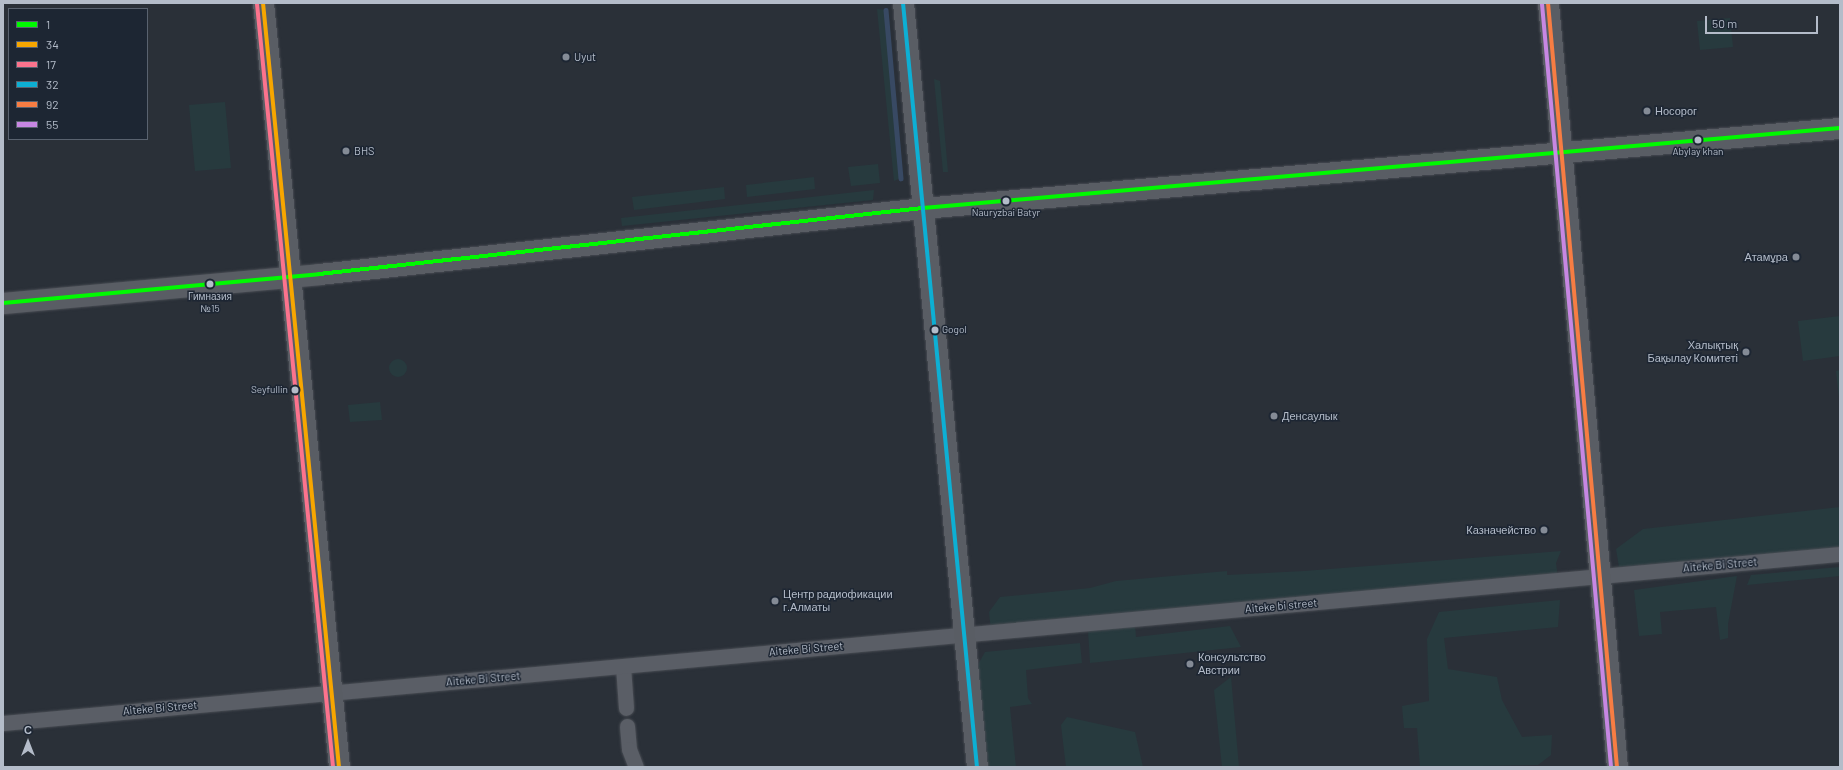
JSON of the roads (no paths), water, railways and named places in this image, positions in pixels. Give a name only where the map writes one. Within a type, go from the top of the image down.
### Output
[{"type":"main road","points":[[263,3],[339,767]]},
{"type":"main road","points":[[902,3],[977,767]]},
{"type":"main road","points":[[1548,3],[1617,767]]},
{"type":"main road","points":[[3,303],[290,277],[923,208],[1840,128]]},
{"type":"street","name":"Aiteke Bi Street","points":[[1600,576],[1840,554]]},
{"type":"street","name":"Aiteke bi street","points":[[963,634],[1600,576]]},
{"type":"street","name":"Aiteke Bi Street","points":[[3,723],[332,694],[963,634]]},
{"type":"street","points":[[623,666],[626,708]]},
{"type":"street","points":[[627,726],[629,749],[636,767]]},
{"type":"waterway","points":[[886,10],[901,178]]},
{"type":"place","name":"Uyut","points":[[566,57]]},
{"type":"place","name":"Носорог","points":[[1647,111]]},
{"type":"place","name":"Abylay khan","points":[[1698,140]]},
{"type":"place","name":"BHS","points":[[346,151]]},
{"type":"place","name":"Nauryzbai Batyr","points":[[1006,201]]},
{"type":"place","name":"Атамұра","points":[[1796,257]]},
{"type":"place","name":"Гимназия №15","points":[[210,284]]},
{"type":"place","name":"Gogol","points":[[935,330]]},
{"type":"place","name":"Халықтық Бақылау Комитеті","points":[[1746,352]]},
{"type":"place","name":"Seyfullin","points":[[295,390]]},
{"type":"place","name":"Денсаулык","points":[[1274,416]]},
{"type":"place","name":"Казначейство","points":[[1544,530]]},
{"type":"place","name":"Центр радиофикации г.Алматы","points":[[775,601]]},
{"type":"place","name":"Консультство Австрии","points":[[1190,664]]}]
